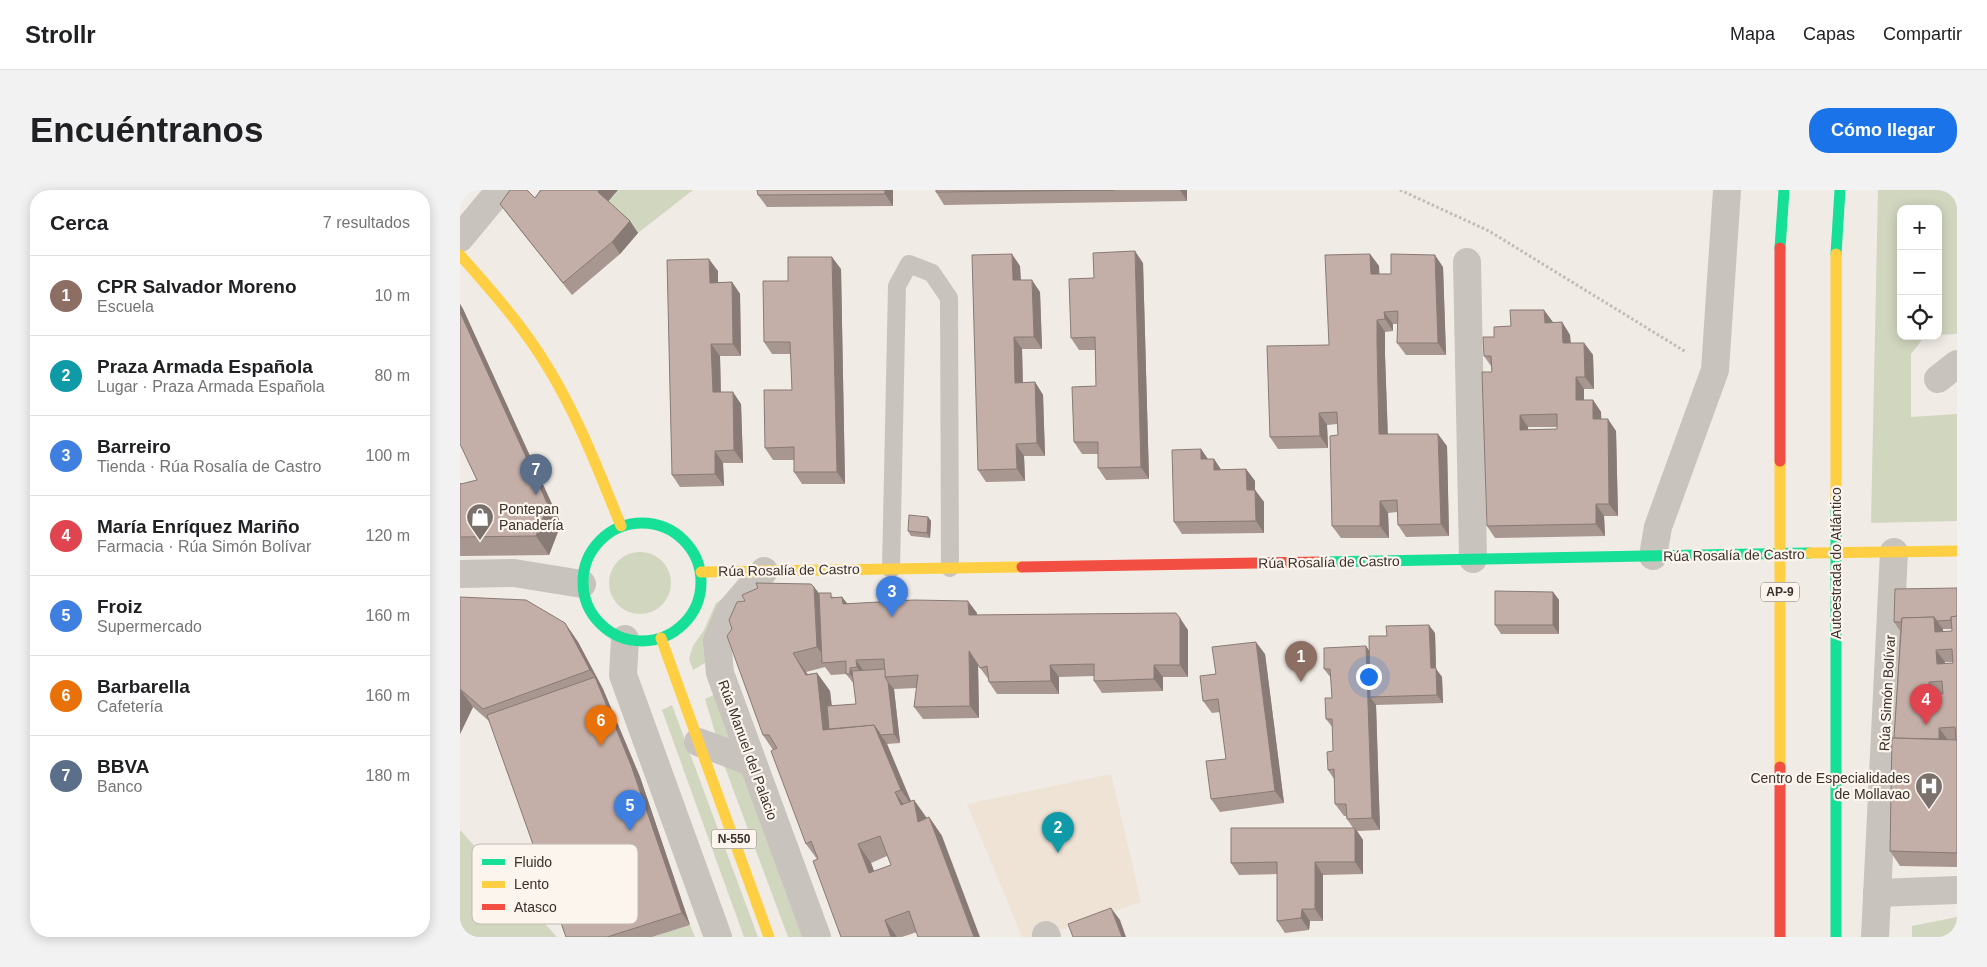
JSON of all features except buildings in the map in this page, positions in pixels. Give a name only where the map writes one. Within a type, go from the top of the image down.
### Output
[{"type":"main road","name":"AP-9","points":[[1780,937],[1780,248],[1784,190]]},
{"type":"main road","name":"Autoestrada do Atlántico","points":[[1836,937],[1836,254],[1840,190]]},
{"type":"main road","points":[[460,255],[503,304],[556,382],[597,465],[621,526]]},
{"type":"main road","name":"Rúa Rosalía de Castro","points":[[638,522],[655,524],[671,530],[685,541],[695,555],[701,572],[701,588],[697,605],[682,625],[661,638],[643,641],[625,639],[608,631],[594,618],[586,602],[582,584],[584,565],[592,548],[605,535],[621,526],[638,522]]},
{"type":"main road","name":"Rúa Rosalía de Castro","points":[[701,572],[1957,551]]},
{"type":"main road","name":"N-550","points":[[661,638],[769,937]]},
{"type":"street","points":[[460,238],[500,190]]},
{"type":"street","points":[[1653,556],[1658,527],[1715,370],[1727,190]]},
{"type":"street","points":[[1467,262],[1473,559]]},
{"type":"street","name":"Rúa Simón Bolívar","points":[[1875,937],[1894,552]]},
{"type":"street","name":"Rúa Manuel del Palacio","points":[[764,571],[729,612],[717,641],[720,673],[817,937]]},
{"type":"street","points":[[460,574],[514,573],[582,584]]},
{"type":"street","points":[[625,639],[624,675],[718,937]]},
{"type":"street","points":[[698,742],[752,762]]},
{"type":"street","points":[[1877,893],[1957,890]]},
{"type":"lane","points":[[891,569],[897,286],[909,264],[932,273],[949,298],[950,568]]},
{"type":"path","points":[[1400,190],[1489,231],[1715,370]]},
{"type":"green space","points":[[619,190],[693,190],[638,233],[606,204]]},
{"type":"green space","points":[[1878,190],[1957,190],[1957,334],[1942,335],[1942,205],[1897,205],[1897,340],[1922,340],[1911,354],[1911,417],[1957,414],[1957,521],[1871,523]]},
{"type":"green space","points":[[634,552],[646,552],[662,561],[669,571],[671,583],[669,595],[662,605],[646,614],[634,614],[623,609],[614,600],[609,589],[609,577],[614,566],[623,557]]},
{"type":"green space","points":[[730,594],[708,661],[693,670],[689,659],[693,646],[704,630],[716,603]]},
{"type":"green space","points":[[718,693],[741,749],[717,739],[705,699]]},
{"type":"green space","points":[[672,705],[758,937],[744,937],[662,710]]},
{"type":"green space","points":[[723,762],[743,773],[805,937],[788,937]]},
{"type":"green space","points":[[460,830],[473,844],[472,924],[545,924],[557,937],[460,937]]},
{"type":"green space","points":[[1957,917],[1957,937],[1912,937],[1912,926]]},
{"type":"green space","points":[[690,925],[695,937],[652,937]]},
{"type":"shaded area","points":[[1111,774],[1141,902],[1041,937],[1022,937],[967,804]]},
{"type":"traffic: fast","points":[[1780,248],[1784,190]]},
{"type":"traffic: fast","points":[[1836,254],[1840,190]]},
{"type":"traffic: fast","points":[[1836,505],[1836,937]]},
{"type":"traffic: fast","points":[[642,523],[665,527],[684,540],[697,559],[701,582],[697,605],[684,624],[665,637],[642,641],[619,637],[600,624],[587,605],[583,582],[587,559],[600,540],[619,527],[642,523]]},
{"type":"traffic: fast","points":[[1321,562],[1810,553]]},
{"type":"traffic: slow","points":[[1836,254],[1836,505]]},
{"type":"traffic: slow","points":[[460,255],[517,323],[547,366],[569,404],[621,526]]},
{"type":"traffic: slow","points":[[1780,461],[1780,767]]},
{"type":"traffic: slow","points":[[1810,553],[1957,551]]},
{"type":"traffic: slow","points":[[701,572],[1022,567]]},
{"type":"traffic: slow","points":[[661,638],[769,937]]},
{"type":"traffic: jam","points":[[1780,248],[1780,461]]},
{"type":"traffic: jam","points":[[1022,567],[1321,562]]},
{"type":"traffic: jam","points":[[1780,767],[1780,937]]},
{"type":"place","name":"BBVA","points":[[536,495]]},
{"type":"place","name":"Pontepan Panadería","points":[[480,541]]},
{"type":"place","name":"Barreiro","points":[[892,617]]},
{"type":"place","name":"CPR Salvador Moreno","points":[[1301,682]]},
{"type":"place","name":"María Enríquez Mariño","points":[[1926,725]]},
{"type":"place","name":"Barbarella","points":[[601,746]]},
{"type":"place","name":"Centro de Especialidades de Mollavao","points":[[1929,810]]},
{"type":"place","name":"Froiz","points":[[630,831]]},
{"type":"place","name":"Praza Armada Española","points":[[1058,853]]}]
